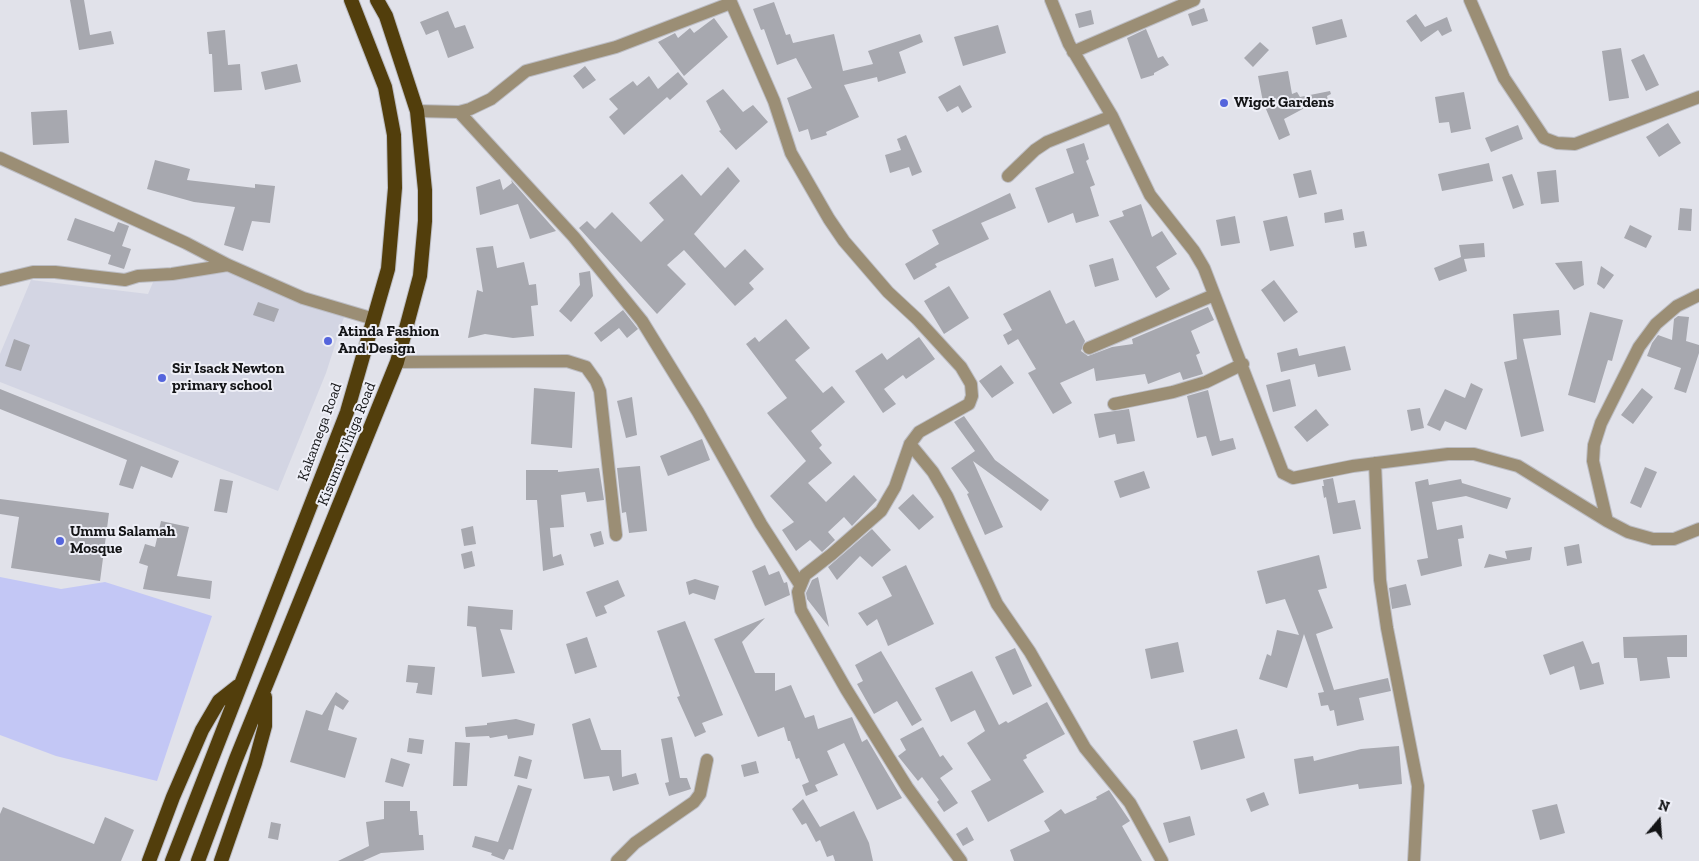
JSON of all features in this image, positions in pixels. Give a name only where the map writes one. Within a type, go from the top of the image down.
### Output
[{"type":"highway","name":"Kakamega Road","points":[[172,861],[347,412],[388,269],[395,188],[394,135],[385,87],[351,0]]},
{"type":"highway","name":"Kisumu-Vihiga Road","points":[[198,861],[265,689],[398,362],[420,276],[425,221],[425,190],[417,111],[386,16],[377,0]]},
{"type":"highway","points":[[149,861],[173,797],[202,730],[219,701],[240,684]]},
{"type":"highway","points":[[221,861],[255,763],[265,726],[265,689]]},
{"type":"street","points":[[1051,0],[1058,20],[1074,52],[1112,116],[1150,195],[1194,251],[1204,268],[1286,476],[1293,478],[1375,463],[1448,454],[1474,454],[1518,466],[1628,532],[1653,539],[1674,539],[1699,529]]},
{"type":"street","points":[[1074,52],[1194,0]]},
{"type":"street","points":[[1470,0],[1504,78],[1544,138],[1557,144],[1575,144],[1699,97]]},
{"type":"street","points":[[417,111],[459,112],[481,105],[526,71],[616,47],[730,1],[774,101],[791,153],[829,219],[844,241],[888,292],[917,319],[961,367],[971,384],[972,396],[968,404],[919,432],[910,444],[895,487],[881,511],[805,575],[800,583],[798,600],[801,610],[829,660],[906,787],[961,861]]},
{"type":"street","points":[[459,112],[574,237],[642,321],[698,412],[761,524],[800,583]]},
{"type":"street","points":[[1008,176],[1035,150],[1047,142],[1112,116]]},
{"type":"street","points":[[0,158],[186,243],[228,265],[303,298],[374,319]]},
{"type":"street","points":[[0,280],[33,272],[55,272],[78,273],[125,280],[138,276],[172,274],[228,265]]},
{"type":"street","points":[[1607,521],[1593,461],[1594,445],[1601,424],[1639,347],[1656,324],[1677,306],[1699,295]]},
{"type":"street","points":[[1089,348],[1214,296]]},
{"type":"street","points":[[398,362],[568,361],[586,367],[596,381],[600,392],[616,535]]},
{"type":"street","points":[[1114,404],[1173,392],[1206,382],[1243,364]]},
{"type":"street","points":[[910,444],[934,472],[997,604],[1030,652],[1085,748],[1130,803],[1162,861]]},
{"type":"street","points":[[1375,463],[1382,590],[1418,786],[1414,861]]},
{"type":"street","points":[[617,861],[636,843],[694,802],[700,794],[707,760]]},
{"type":"shaded area","name":"Sir Isack Newton primary school","points":[[232,272],[344,317],[326,373],[278,491],[0,382],[0,354],[31,280],[148,294],[154,280]]},
{"type":"shaded area","points":[[0,577],[61,589],[105,582],[212,616],[157,781],[56,756],[0,735]]},
{"type":"building","points":[[70,0],[84,0],[90,35],[111,31],[114,44],[79,50]]},
{"type":"building","points":[[774,2],[786,35],[790,34],[793,43],[834,34],[843,71],[873,64],[868,51],[920,34],[923,42],[899,52],[906,73],[878,82],[877,77],[844,85],[859,117],[826,132],[827,135],[811,140],[808,129],[799,132],[787,98],[812,88],[796,58],[777,65],[764,29],[761,30],[753,9]]},
{"type":"building","points":[[1204,8],[1208,21],[1192,26],[1188,14]]},
{"type":"building","points":[[1091,10],[1094,24],[1079,28],[1075,14]]},
{"type":"building","points":[[448,11],[455,28],[465,25],[474,48],[448,58],[438,30],[426,35],[420,22]]},
{"type":"building","points":[[1416,14],[1425,27],[1447,17],[1452,31],[1442,36],[1438,30],[1421,42],[1406,21]]},
{"type":"building","points":[[714,18],[728,37],[684,76],[658,42],[675,33],[678,38],[690,28],[694,33]]},
{"type":"building","points":[[1342,19],[1347,37],[1316,45],[1312,27]]},
{"type":"building","points":[[998,25],[1006,53],[963,66],[954,37]]},
{"type":"building","points":[[1146,29],[1158,58],[1163,56],[1169,65],[1154,73],[1154,75],[1141,79],[1127,38]]},
{"type":"building","points":[[225,30],[228,65],[240,64],[242,90],[214,92],[212,54],[209,54],[207,32]]},
{"type":"building","points":[[1260,42],[1269,50],[1253,67],[1244,58]]},
{"type":"building","points":[[1621,48],[1629,98],[1609,101],[1602,51]]},
{"type":"building","points":[[1644,54],[1659,85],[1646,91],[1631,60]]},
{"type":"building","points":[[297,64],[301,82],[265,90],[261,72]]},
{"type":"building","points":[[585,66],[596,80],[583,89],[573,76]]},
{"type":"building","points":[[1288,71],[1292,94],[1297,92],[1300,97],[1330,91],[1331,94],[1327,96],[1329,105],[1313,109],[1312,104],[1284,119],[1290,135],[1279,140],[1263,102],[1258,76]]},
{"type":"building","points":[[678,72],[688,84],[670,100],[667,97],[624,135],[609,117],[618,109],[609,99],[633,81],[637,86],[649,76],[658,89]]},
{"type":"building","points":[[960,85],[972,107],[962,113],[958,106],[947,112],[938,97]]},
{"type":"building","points":[[723,89],[743,112],[753,105],[768,122],[736,150],[719,131],[721,130],[706,101]]},
{"type":"building","points":[[1464,92],[1471,129],[1451,133],[1449,122],[1439,123],[1435,97]]},
{"type":"building","points":[[67,110],[69,143],[33,145],[31,112]]},
{"type":"building","points":[[1668,123],[1681,143],[1659,157],[1646,137]]},
{"type":"building","points":[[1518,125],[1523,139],[1491,152],[1485,138]]},
{"type":"building","points":[[906,135],[922,172],[912,176],[909,167],[890,173],[885,155],[901,150],[897,139]]},
{"type":"building","points":[[1084,143],[1089,159],[1086,161],[1095,185],[1090,187],[1099,216],[1076,223],[1073,213],[1048,223],[1035,188],[1074,173],[1066,149]]},
{"type":"building","points":[[155,160],[190,169],[187,180],[255,188],[255,184],[275,186],[270,223],[252,221],[243,251],[224,245],[235,207],[194,202],[147,189]]},
{"type":"building","points":[[1489,163],[1493,181],[1442,191],[1438,174]]},
{"type":"building","points":[[728,167],[740,181],[694,234],[725,268],[745,249],[764,269],[749,283],[754,289],[735,306],[684,250],[667,265],[686,284],[657,314],[579,228],[587,221],[595,229],[612,212],[641,242],[664,220],[649,203],[682,174],[701,196]]},
{"type":"building","points":[[1311,170],[1317,194],[1299,198],[1293,174]]},
{"type":"building","points":[[1556,170],[1559,202],[1541,204],[1537,172]]},
{"type":"building","points":[[1512,174],[1524,205],[1513,209],[1502,177]]},
{"type":"building","points":[[500,179],[503,190],[512,183],[511,180],[556,231],[530,239],[518,204],[480,215],[476,187]]},
{"type":"building","points":[[1010,193],[1016,208],[981,223],[989,239],[935,264],[937,267],[914,280],[905,264],[939,244],[932,230]]},
{"type":"building","points":[[1141,204],[1152,237],[1162,231],[1177,254],[1156,267],[1170,289],[1156,298],[1109,221],[1124,216],[1122,211]]},
{"type":"building","points":[[1680,208],[1692,209],[1691,231],[1678,230]]},
{"type":"building","points":[[1342,209],[1344,220],[1325,223],[1324,213]]},
{"type":"building","points":[[1235,216],[1240,243],[1221,246],[1216,220]]},
{"type":"building","points":[[1287,216],[1294,246],[1270,251],[1263,221]]},
{"type":"building","points":[[75,218],[114,232],[118,222],[129,226],[122,246],[131,249],[124,269],[108,264],[111,255],[67,240]]},
{"type":"building","points":[[1630,225],[1652,236],[1646,248],[1624,238]]},
{"type":"building","points":[[1364,231],[1367,246],[1355,248],[1353,233]]},
{"type":"building","points":[[1484,243],[1485,257],[1464,259],[1467,271],[1439,281],[1434,268],[1461,257],[1459,245]]},
{"type":"building","points":[[493,246],[497,268],[524,262],[529,285],[536,284],[538,305],[531,306],[534,336],[513,338],[485,334],[468,338],[477,290],[483,292],[476,248]]},
{"type":"building","points":[[1113,258],[1119,280],[1095,287],[1089,265]]},
{"type":"building","points":[[1582,261],[1584,285],[1574,290],[1555,263]]},
{"type":"building","points":[[1601,266],[1614,275],[1604,289],[1597,284]]},
{"type":"building","points":[[590,271],[593,296],[571,322],[559,311],[580,285],[579,273]]},
{"type":"building","points":[[1274,280],[1298,312],[1284,322],[1261,290]]},
{"type":"building","points":[[949,286],[969,318],[944,334],[924,301]]},
{"type":"building","points":[[1050,290],[1066,324],[1074,320],[1085,341],[1081,351],[1088,356],[1112,347],[1133,344],[1132,339],[1208,307],[1214,320],[1191,331],[1200,353],[1196,355],[1203,374],[1183,380],[1180,372],[1148,384],[1145,374],[1096,381],[1094,368],[1060,383],[1072,403],[1053,414],[1028,373],[1036,369],[1018,339],[1008,345],[1003,335],[1012,330],[1003,314]]},
{"type":"building","points":[[258,302],[279,309],[274,322],[253,315]]},
{"type":"building","points":[[623,310],[638,329],[627,338],[619,328],[601,342],[594,333]]},
{"type":"building","points":[[1559,310],[1561,335],[1523,339],[1544,431],[1521,437],[1504,362],[1517,359],[1513,314]]},
{"type":"building","points":[[1590,312],[1623,320],[1612,361],[1608,360],[1595,403],[1568,395]]},
{"type":"building","points":[[1678,316],[1689,317],[1686,341],[1699,345],[1699,353],[1686,393],[1674,389],[1681,368],[1647,356],[1652,343],[1658,335],[1672,340],[1674,319]]},
{"type":"building","points":[[786,319],[810,348],[795,360],[823,393],[832,386],[845,402],[811,431],[822,445],[819,448],[832,463],[808,483],[826,502],[854,475],[877,500],[852,526],[844,517],[828,532],[835,540],[822,552],[810,540],[796,551],[782,530],[794,522],[770,496],[806,461],[767,413],[787,398],[746,344],[755,337],[759,342]]},
{"type":"building","points":[[919,337],[935,359],[906,379],[903,375],[884,389],[896,404],[883,413],[855,371],[882,353],[887,360]]},
{"type":"building","points":[[14,339],[30,345],[21,371],[5,366]]},
{"type":"building","points":[[1345,346],[1351,370],[1318,377],[1315,364],[1281,372],[1277,353],[1297,348],[1299,356]]},
{"type":"building","points":[[1001,365],[1014,383],[992,398],[979,381]]},
{"type":"building","points":[[1290,379],[1296,406],[1273,412],[1266,385]]},
{"type":"building","points":[[1471,383],[1483,389],[1466,430],[1445,421],[1440,431],[1427,425],[1445,389],[1465,398]]},
{"type":"building","points":[[534,388],[575,392],[572,448],[531,444]]},
{"type":"building","points":[[1642,388],[1653,397],[1633,424],[1621,415]]},
{"type":"building","points":[[0,389],[179,461],[172,478],[141,466],[133,489],[119,485],[127,460],[0,409]]},
{"type":"building","points":[[1208,390],[1220,441],[1233,438],[1236,449],[1212,456],[1206,436],[1197,438],[1187,396]]},
{"type":"building","points":[[632,397],[637,435],[626,438],[617,401]]},
{"type":"building","points":[[1420,408],[1424,428],[1411,431],[1407,410]]},
{"type":"building","points":[[1129,409],[1135,441],[1117,444],[1115,434],[1099,438],[1094,414]]},
{"type":"building","points":[[1316,409],[1329,425],[1307,442],[1294,427]]},
{"type":"building","points":[[964,416],[995,460],[1049,500],[1041,511],[973,461],[1003,527],[985,535],[967,494],[969,493],[951,468],[975,451],[954,422]]},
{"type":"building","points":[[702,439],[710,460],[668,476],[660,456]]},
{"type":"building","points":[[640,466],[647,531],[629,533],[626,512],[622,513],[617,468]]},
{"type":"building","points":[[1645,467],[1657,472],[1641,508],[1630,503]]},
{"type":"building","points":[[599,468],[604,500],[587,502],[585,492],[561,495],[564,527],[550,528],[553,557],[561,554],[564,565],[543,571],[537,500],[526,500],[526,470],[558,470],[558,472]]},
{"type":"building","points":[[1144,471],[1150,488],[1120,498],[1114,481]]},
{"type":"building","points":[[1333,478],[1338,503],[1355,500],[1361,529],[1333,534],[1322,486],[1324,486],[1323,480]]},
{"type":"building","points":[[220,479],[233,481],[227,513],[214,511]]},
{"type":"building","points":[[1428,479],[1429,485],[1461,479],[1462,483],[1511,498],[1507,509],[1466,496],[1432,502],[1437,530],[1462,525],[1464,538],[1458,539],[1462,566],[1421,576],[1417,560],[1428,558],[1415,482]]},
{"type":"building","points":[[913,494],[934,517],[919,530],[898,508]]},
{"type":"building","name":"Ummu Salamah Mosque","points":[[0,499],[109,513],[100,581],[11,568],[19,517],[0,514]]},
{"type":"building","points":[[161,521],[189,527],[177,576],[212,581],[210,599],[143,589],[148,566],[139,563],[145,544],[155,547]]},
{"type":"building","points":[[473,526],[476,544],[464,546],[461,529]]},
{"type":"building","points":[[872,529],[891,550],[872,567],[860,556],[837,580],[828,567]]},
{"type":"building","points":[[601,531],[604,544],[594,547],[590,534]]},
{"type":"building","points":[[1579,544],[1582,563],[1567,566],[1564,547]]},
{"type":"building","points":[[1532,547],[1530,560],[1484,568],[1489,554],[1507,559],[1505,551]]},
{"type":"building","points":[[472,551],[475,566],[464,569],[461,554]]},
{"type":"building","points":[[1319,555],[1327,588],[1318,590],[1333,628],[1316,634],[1334,690],[1388,678],[1391,691],[1359,698],[1364,720],[1337,726],[1334,710],[1330,711],[1328,705],[1321,706],[1318,693],[1324,692],[1304,634],[1287,688],[1259,679],[1267,654],[1271,656],[1277,630],[1299,635],[1285,599],[1266,604],[1257,571]]},
{"type":"building","points":[[765,565],[769,575],[779,571],[784,583],[787,582],[790,595],[765,606],[752,571]]},
{"type":"building","points":[[906,565],[934,624],[888,646],[877,619],[867,626],[858,613],[892,596],[882,577]]},
{"type":"building","points":[[818,577],[829,627],[807,599],[806,593],[812,580]]},
{"type":"building","points":[[695,579],[719,586],[715,600],[693,593],[689,595],[686,582]]},
{"type":"building","points":[[618,580],[625,596],[604,606],[607,613],[596,617],[586,592]]},
{"type":"building","points":[[1406,584],[1411,605],[1392,609],[1389,588]]},
{"type":"building","points":[[468,606],[513,610],[512,630],[500,629],[515,673],[482,677],[476,627],[467,626]]},
{"type":"building","points":[[765,618],[742,642],[755,673],[775,673],[775,691],[791,685],[805,718],[814,715],[818,729],[852,717],[862,742],[867,739],[902,798],[877,810],[844,743],[827,751],[838,775],[815,785],[818,791],[806,796],[802,785],[809,782],[799,758],[796,759],[784,727],[758,737],[714,639]]},
{"type":"building","points":[[685,621],[723,715],[702,723],[706,732],[695,737],[677,697],[680,696],[657,631]]},
{"type":"building","points":[[1687,635],[1687,657],[1667,657],[1670,678],[1640,681],[1637,658],[1624,658],[1623,637]]},
{"type":"building","points":[[587,637],[597,667],[575,674],[566,644]]},
{"type":"building","points":[[1583,641],[1592,664],[1599,662],[1604,684],[1580,690],[1574,666],[1550,675],[1543,655]]},
{"type":"building","points":[[1178,642],[1184,672],[1151,679],[1145,649]]},
{"type":"building","points":[[1015,648],[1032,686],[1013,695],[995,657]]},
{"type":"building","points":[[881,651],[922,720],[912,726],[897,701],[874,714],[857,684],[863,681],[855,665]]},
{"type":"building","points":[[408,665],[435,667],[432,695],[416,693],[418,683],[406,682]]},
{"type":"building","points":[[972,671],[999,725],[1006,721],[1008,723],[1047,702],[1065,734],[1026,755],[1027,758],[1023,760],[1044,792],[988,822],[971,791],[991,780],[967,743],[985,731],[975,710],[951,722],[935,688]]},
{"type":"building","points":[[336,692],[349,701],[343,710],[335,705],[328,730],[357,738],[345,778],[290,762],[306,710],[322,715]]},
{"type":"building","points":[[590,718],[601,750],[621,750],[622,777],[636,773],[639,784],[613,791],[609,776],[584,779],[572,724]]},
{"type":"building","points":[[516,719],[535,724],[533,735],[508,739],[507,735],[490,738],[489,736],[466,737],[465,727]]},
{"type":"building","points":[[923,727],[940,757],[943,755],[953,769],[940,778],[958,803],[944,812],[937,802],[939,800],[922,777],[918,781],[898,756],[906,750],[900,739]]},
{"type":"building","points":[[1237,729],[1245,758],[1201,770],[1193,741]]},
{"type":"building","points":[[672,737],[680,778],[687,778],[691,789],[669,796],[665,783],[669,782],[661,739]]},
{"type":"building","points":[[409,738],[424,740],[422,754],[407,752]]},
{"type":"building","points":[[455,742],[470,743],[467,786],[453,786]]},
{"type":"building","points":[[1399,746],[1402,784],[1359,789],[1358,784],[1299,794],[1294,759],[1313,756],[1314,761],[1361,749]]},
{"type":"building","points":[[519,756],[532,760],[527,779],[514,776]]},
{"type":"building","points":[[391,758],[410,764],[403,787],[385,782]]},
{"type":"building","points":[[756,761],[759,773],[744,777],[741,765]]},
{"type":"building","points":[[518,785],[532,789],[513,850],[509,849],[504,860],[491,855],[492,853],[472,847],[475,836],[498,842]]},
{"type":"building","points":[[1109,790],[1130,821],[1122,826],[1142,861],[1014,861],[1010,850],[1050,831],[1044,821],[1061,809],[1065,814],[1097,799],[1096,797]]},
{"type":"building","points":[[1264,792],[1269,805],[1251,812],[1246,799]]},
{"type":"building","points":[[803,799],[820,827],[854,811],[869,843],[873,861],[835,861],[833,855],[827,857],[820,840],[816,842],[806,823],[802,825],[792,809]]},
{"type":"building","points":[[384,801],[410,801],[410,811],[417,811],[419,835],[423,835],[424,850],[381,853],[363,861],[338,861],[369,846],[366,822],[384,819]]},
{"type":"building","points":[[1557,804],[1565,833],[1540,840],[1532,810]]},
{"type":"building","points":[[3,807],[94,844],[105,817],[134,830],[121,861],[0,861],[0,814]]},
{"type":"building","points":[[1190,816],[1195,835],[1169,843],[1163,823]]},
{"type":"building","points":[[271,822],[281,824],[278,840],[268,838]]},
{"type":"building","points":[[967,827],[974,840],[963,846],[956,834]]},
{"type":"place","name":"Wigot Gardens","points":[[1224,103]]},
{"type":"place","name":"Atinda Fashion And Design","points":[[328,341]]},
{"type":"place","name":"Sir Isack Newton primary school","points":[[162,378]]},
{"type":"place","name":"Ummu Salamah Mosque","points":[[60,541]]}]
